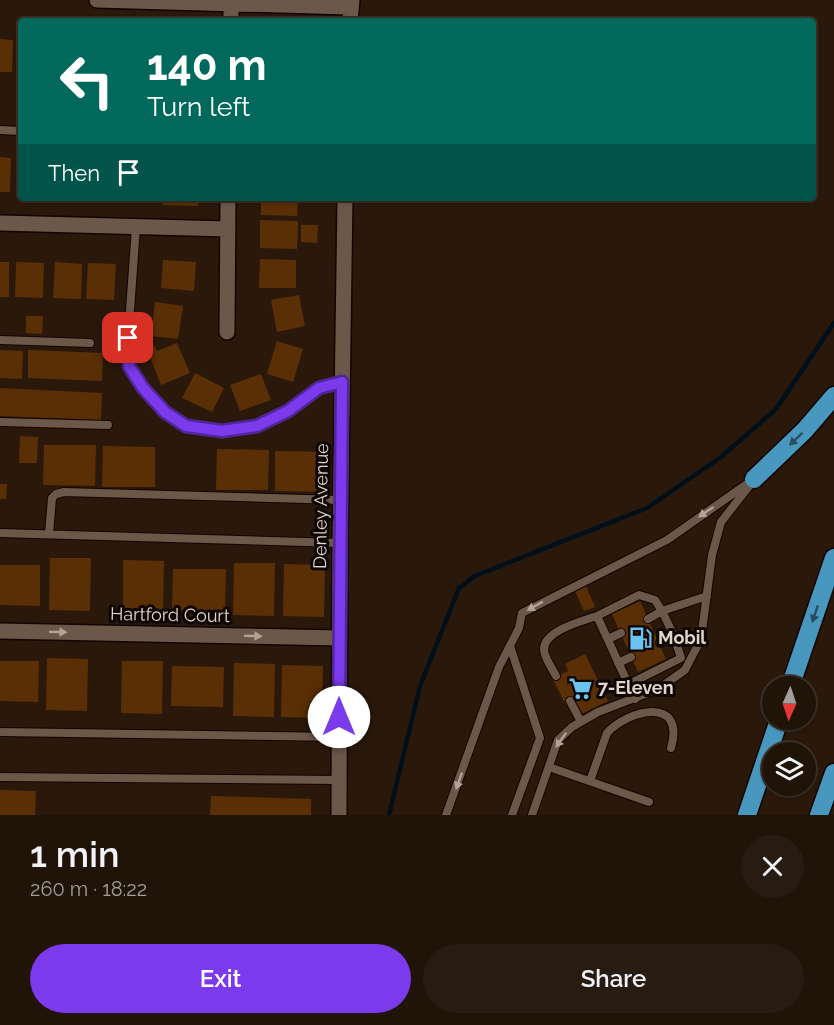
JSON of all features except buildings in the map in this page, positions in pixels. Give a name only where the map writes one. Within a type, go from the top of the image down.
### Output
[{"type":"highway","points":[[754,479],[805,430],[834,396]]},
{"type":"highway","points":[[794,676],[834,558]]},
{"type":"highway","points":[[747,815],[776,730]]},
{"type":"highway","points":[[819,815],[834,772]]},
{"type":"street","points":[[97,0],[350,9]]},
{"type":"street","points":[[231,4],[231,18]]},
{"type":"street","points":[[227,332],[228,201]]},
{"type":"street","name":"Denley Avenue","points":[[339,815],[340,500],[345,201]]},
{"type":"street","points":[[0,223],[228,229]]},
{"type":"street","name":"Hartford Court","points":[[0,631],[339,638]]},
{"type":"lane","points":[[0,130],[18,131]]},
{"type":"lane","points":[[136,226],[128,338],[129,366],[143,388],[165,412],[186,426],[222,431],[257,426],[288,411],[319,388],[342,382]]},
{"type":"lane","points":[[0,340],[90,343]]},
{"type":"lane","points":[[0,422],[108,425]]},
{"type":"lane","points":[[532,815],[558,740],[598,712],[658,689],[685,670],[701,639],[712,555],[721,522],[754,479]]},
{"type":"lane","points":[[446,815],[500,667],[519,628],[522,613],[667,540],[754,479]]},
{"type":"lane","points":[[49,534],[52,498],[64,492],[340,500]]},
{"type":"lane","points":[[0,533],[340,543]]},
{"type":"lane","points":[[556,676],[544,650],[550,637],[639,595],[655,600],[674,636],[681,658],[629,684]]},
{"type":"lane","points":[[648,619],[662,611],[707,596]]},
{"type":"lane","points":[[597,616],[635,699]]},
{"type":"lane","points":[[608,639],[621,633]]},
{"type":"lane","points":[[660,643],[674,636]]},
{"type":"lane","points":[[510,646],[540,738],[512,815]]},
{"type":"lane","points":[[618,663],[631,657]]},
{"type":"lane","points":[[570,701],[581,722]]},
{"type":"lane","points":[[590,781],[607,733],[612,728],[645,712],[662,713],[671,718],[674,725],[671,748]]},
{"type":"lane","points":[[0,732],[339,737]]},
{"type":"lane","points":[[549,767],[649,802]]},
{"type":"lane","points":[[0,777],[339,780]]},
{"type":"waterway","points":[[389,815],[420,686],[459,588],[475,576],[647,508],[721,457],[776,409],[834,323]]},
{"type":"place","name":"Mobil","points":[[640,638]]},
{"type":"place","name":"7-Eleven","points":[[580,688]]},
{"type":"route","points":[[128,338],[129,366],[143,388],[165,412],[186,426],[222,431],[257,426],[288,411],[319,388],[342,382],[339,717]]}]
